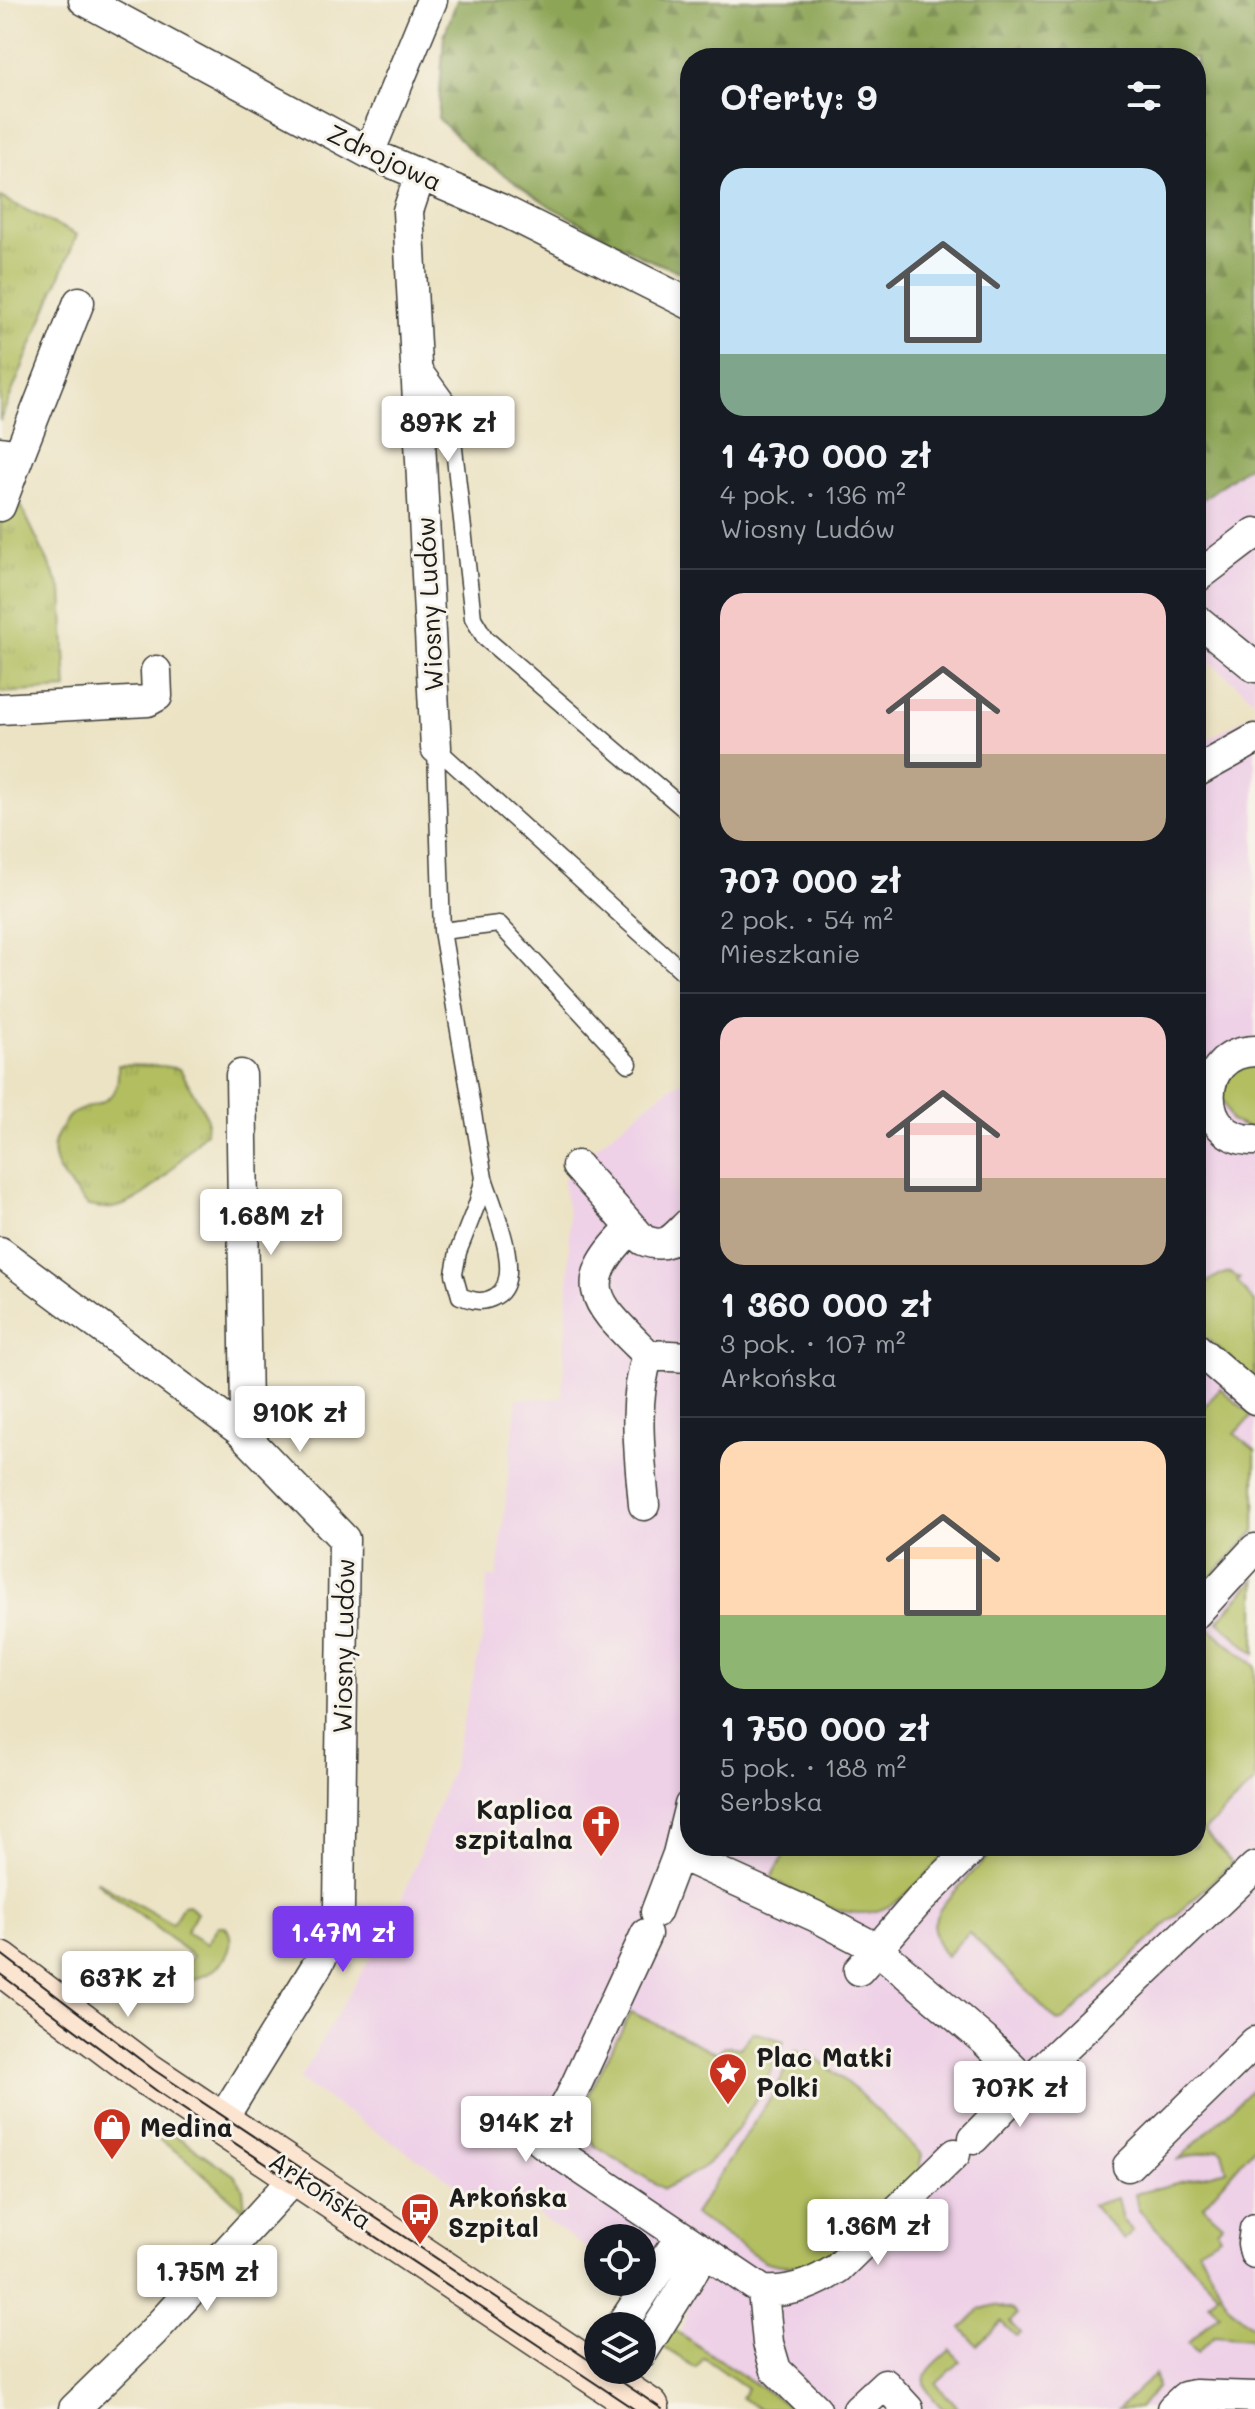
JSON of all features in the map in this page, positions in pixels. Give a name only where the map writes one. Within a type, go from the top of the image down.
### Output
[{"type":"street","name":"Zdrojowa","points":[[84,0],[369,153],[500,209],[680,299]]},
{"type":"street","points":[[369,153],[432,0]]},
{"type":"street","name":"Wiosny Ludów","points":[[420,175],[408,211],[436,748]]},
{"type":"street","points":[[0,506],[10,453],[79,302]]},
{"type":"street","points":[[1206,570],[1255,533]]},
{"type":"street","points":[[1206,627],[1255,667]]},
{"type":"street","points":[[0,709],[148,701],[157,696],[156,671]]},
{"type":"street","points":[[1206,766],[1255,739]]},
{"type":"street","points":[[1206,1096],[1223,1062],[1235,1054],[1255,1051]]},
{"type":"street","points":[[239,1430],[246,1411],[241,1075]]},
{"type":"street","points":[[1206,1106],[1222,1128],[1234,1137],[1255,1140]]},
{"type":"street","points":[[577,1166],[643,1240],[655,1245],[666,1244],[680,1231]]},
{"type":"street","points":[[632,1228],[612,1248],[598,1269],[595,1285],[613,1321],[648,1355],[680,1357]]},
{"type":"street","name":"Wiosny Ludów","points":[[0,1252],[239,1430],[344,1539],[339,1907],[324,1953],[220,2123]]},
{"type":"street","points":[[644,1505],[638,1410],[641,1374],[648,1355]]},
{"type":"street","points":[[1206,1357],[1255,1399]]},
{"type":"street","points":[[1206,1602],[1255,1549]]},
{"type":"street","points":[[680,1846],[651,1923],[569,2100],[543,2143],[763,2291],[782,2292],[830,2274],[1255,1867]]},
{"type":"street","points":[[682,1856],[815,1916],[867,1959],[984,2040],[1027,2083]]},
{"type":"street","points":[[867,1959],[965,1856]]},
{"type":"street","name":"Arkońska","points":[[0,1963],[116,2051],[220,2123],[584,2358]]},
{"type":"street","points":[[1128,2166],[1255,2042]]},
{"type":"street","points":[[74,2409],[152,2333],[297,2175]]},
{"type":"street","points":[[1255,2229],[1255,2253]]},
{"type":"street","points":[[633,2312],[693,2244]]},
{"type":"street","points":[[656,2323],[693,2244]]},
{"type":"street","points":[[763,2291],[768,2343],[776,2370],[816,2409]]},
{"type":"street","points":[[858,2409],[885,2384],[908,2409]]},
{"type":"street","points":[[1172,2409],[1185,2397],[1195,2395],[1255,2397]]},
{"type":"lane","points":[[415,357],[449,404],[473,618],[485,638],[680,805]]},
{"type":"lane","points":[[436,748],[442,931],[484,1178],[509,1258],[509,1279],[502,1293],[489,1300],[475,1302],[460,1296],[454,1274],[458,1252],[484,1178]]},
{"type":"lane","points":[[436,748],[680,969]]},
{"type":"lane","points":[[442,931],[499,924],[629,1064]]},
{"type":"shaded area","points":[[1255,461],[1255,701],[1206,658],[1206,497]]},
{"type":"shaded area","points":[[1255,712],[1255,2409],[793,2409],[681,2334],[687,2309],[656,2287],[656,2224],[584,2224],[584,2246],[528,2208],[487,2205],[299,2080],[399,1908],[452,1768],[482,1640],[487,1577],[497,1577],[517,1399],[562,1398],[569,1266],[569,1221],[563,1180],[585,1156],[680,1082],[680,1856],[1206,1856],[1206,740]]},
{"type":"green space","points":[[457,0],[1255,0],[1255,461],[1206,497],[1206,48],[680,48],[680,272],[645,258],[551,207],[475,155],[438,118],[444,36]]},
{"type":"green space","points":[[0,197],[77,235],[0,421]]},
{"type":"green space","points":[[0,462],[62,591],[67,689],[0,693]]},
{"type":"green space","points":[[1255,1063],[1255,1131],[1231,1121],[1221,1096],[1232,1072]]},
{"type":"green space","points":[[118,1065],[180,1069],[207,1117],[206,1132],[164,1177],[140,1197],[113,1208],[88,1206],[60,1172],[53,1153],[54,1143],[69,1116],[108,1099],[117,1084]]},
{"type":"green space","points":[[1230,1272],[1240,1279],[1237,1281],[1255,1303],[1255,1379],[1206,1338],[1206,1283]]},
{"type":"green space","points":[[1220,1388],[1252,1416],[1235,1434],[1255,1450],[1255,1531],[1206,1582],[1206,1406]]},
{"type":"green space","points":[[1255,1579],[1255,1654],[1218,1621]]},
{"type":"green space","points":[[1208,1627],[1255,1666],[1255,1782],[1206,1829]]},
{"type":"green space","points":[[1206,1833],[1232,1863],[1064,2020],[1058,2022],[969,1932],[946,1956],[934,1936],[934,1926],[947,1900],[989,1856],[1206,1856]]},
{"type":"green space","points":[[784,1856],[944,1856],[898,1900],[874,1912],[859,1913],[828,1907],[771,1879]]},
{"type":"green space","points":[[97,1881],[172,1924],[183,1906],[188,1905],[197,1912],[186,1932],[207,1944],[218,1926],[225,1926],[230,1935],[227,1954],[212,1971],[191,1979],[180,1979],[179,1975],[193,1956]]},
{"type":"green space","points":[[631,2012],[716,2053],[726,2046],[740,2048],[753,2032],[784,2041],[761,2090],[719,2152],[707,2164],[664,2189],[595,2146],[583,2126],[583,2105]]},
{"type":"green space","points":[[796,2050],[804,2055],[808,2051],[858,2092],[922,2154],[920,2164],[925,2173],[832,2254],[815,2262],[790,2266],[764,2261],[694,2214],[773,2094]]},
{"type":"green space","points":[[1255,2086],[1255,2146],[1203,2206],[1223,2224],[1217,2230],[1220,2236],[1198,2249],[1229,2306],[1255,2329],[1255,2349],[1252,2349],[1251,2339],[1214,2336],[1197,2353],[1188,2343],[1219,2314],[1209,2303],[1218,2293],[1138,2209],[1135,2194],[1227,2170],[1219,2149],[1179,2159]]},
{"type":"green space","points":[[160,2125],[234,2175],[243,2188],[245,2211],[188,2160],[153,2135]]},
{"type":"green space","points":[[1117,2198],[1122,2219],[1133,2230],[1124,2240],[1092,2205]]},
{"type":"green space","points":[[995,2305],[1012,2310],[1017,2315],[1010,2322],[1020,2333],[1016,2336],[1001,2322],[977,2345],[961,2328],[981,2309]]},
{"type":"green space","points":[[673,2329],[793,2409],[760,2409],[741,2398],[747,2388],[704,2358],[696,2368],[661,2346]]},
{"type":"green space","points":[[950,2350],[961,2361],[936,2384],[959,2409],[943,2409],[925,2384],[928,2372]]},
{"type":"green space","points":[[1155,2374],[1157,2387],[1139,2409],[1118,2409]]},
{"type":"tram line","points":[[0,1953],[154,2070],[584,2357]]},
{"type":"tram line","points":[[0,1974],[161,2094],[634,2409]]},
{"type":"tram line","points":[[625,2384],[662,2409]]},
{"type":"place","name":"Kaplica szpitalna","points":[[601,1858]]},
{"type":"place","name":"Plac Matki Polki","points":[[728,2106]]},
{"type":"place","name":"Medina","points":[[112,2161]]},
{"type":"place","name":"Arkońska Szpital","points":[[420,2246]]}]
